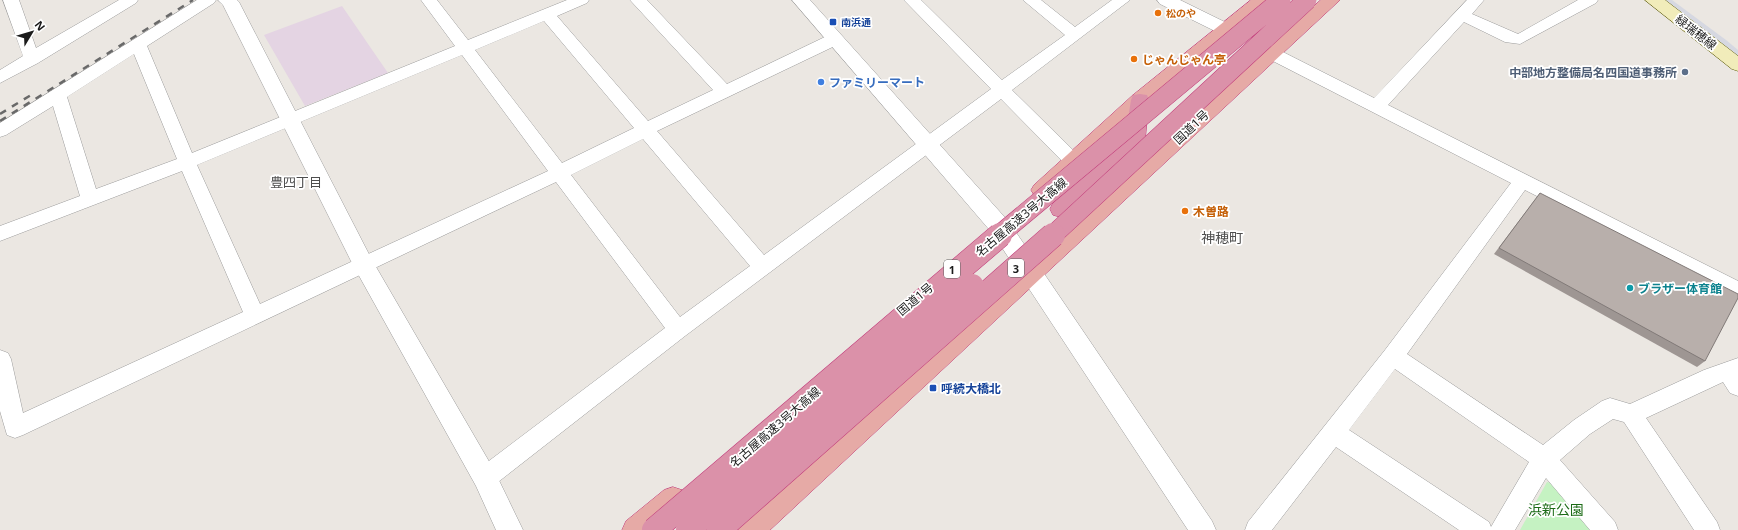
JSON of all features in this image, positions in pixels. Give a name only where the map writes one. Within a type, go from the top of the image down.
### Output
[{"type":"highway","name":"国道1号","points":[[635,530],[1001,228],[1072,160],[1140,100],[1262,0]]},
{"type":"highway","name":"名古屋高速3号大高線","points":[[654,530],[1043,198],[1281,0]]},
{"type":"highway","name":"3","points":[[719,530],[1073,217],[1307,0]]},
{"type":"highway","name":"国道1号","points":[[751,530],[1033,274],[1331,0]]},
{"type":"highway","points":[[688,530],[898,351],[1060,209],[1134,141],[1140,100]]},
{"type":"main road","name":"緑瑞穂線","points":[[1654,0],[1738,64]]},
{"type":"street","points":[[0,2],[6,0]]},
{"type":"street","points":[[11,0],[32,59]]},
{"type":"street","points":[[0,77],[130,0]]},
{"type":"street","points":[[0,132],[208,0]]},
{"type":"street","points":[[429,0],[678,330]]},
{"type":"street","points":[[0,234],[187,162],[290,118],[581,0]]},
{"type":"street","points":[[638,0],[725,92]]},
{"type":"street","points":[[801,0],[1001,228],[1203,530]]},
{"type":"street","points":[[912,0],[1072,160]]},
{"type":"street","points":[[1031,0],[1074,34]]},
{"type":"street","points":[[485,478],[678,330],[928,145],[1074,34],[1122,0]]},
{"type":"street","points":[[1166,0],[1227,30]]},
{"type":"street","points":[[1376,107],[1476,0]]},
{"type":"street","points":[[1461,16],[1511,38],[1520,39],[1590,0]]},
{"type":"street","points":[[231,1],[364,265],[485,478],[510,530]]},
{"type":"street","points":[[547,14],[647,129],[763,267]]},
{"type":"street","points":[[0,359],[15,428],[560,173],[647,129],[835,39]]},
{"type":"street","points":[[138,44],[187,162],[255,316]]},
{"type":"street","points":[[1272,53],[1738,290]]},
{"type":"street","points":[[58,95],[90,199]]},
{"type":"street","points":[[1257,530],[1393,356],[1522,181]]},
{"type":"street","points":[[1393,356],[1544,459],[1606,530]]},
{"type":"street","points":[[1502,530],[1544,459],[1582,427],[1610,408],[1631,414],[1734,375]]},
{"type":"street","points":[[1631,414],[1708,530]]},
{"type":"street","points":[[1333,432],[1480,530]]},
{"type":"shaded area","points":[[1662,0],[1672,0],[1726,40],[1738,50],[1738,58]]},
{"type":"shaded area","points":[[342,6],[388,73],[305,106],[264,35]]},
{"type":"green space","name":"浜新公園","points":[[1547,482],[1563,486],[1601,530],[1520,530]]},
{"type":"building","name":"ブラザー体育館","points":[[1540,193],[1738,294],[1738,298],[1705,361],[1499,248]]},
{"type":"railway","points":[[0,121],[193,0]]},
{"type":"railway","points":[[0,114],[31,95]]},
{"type":"place","name":"松のや","points":[[1158,13]]},
{"type":"place","name":"南浜通","points":[[833,22]]},
{"type":"place","name":"じゃんじゃん亭","points":[[1134,59]]},
{"type":"place","name":"中部地方整備局名四国道事務所","points":[[1685,72]]},
{"type":"place","name":"ファミリーマート","points":[[821,82]]},
{"type":"place","name":"木曽路","points":[[1185,211]]},
{"type":"place","name":"ブラザー体育館","points":[[1630,288]]},
{"type":"place","name":"呼続大橋北","points":[[933,388]]},
{"type":"district","name":"豊四丁目","points":[[296,182]]},
{"type":"district","name":"神穂町","points":[[1222,237]]}]
